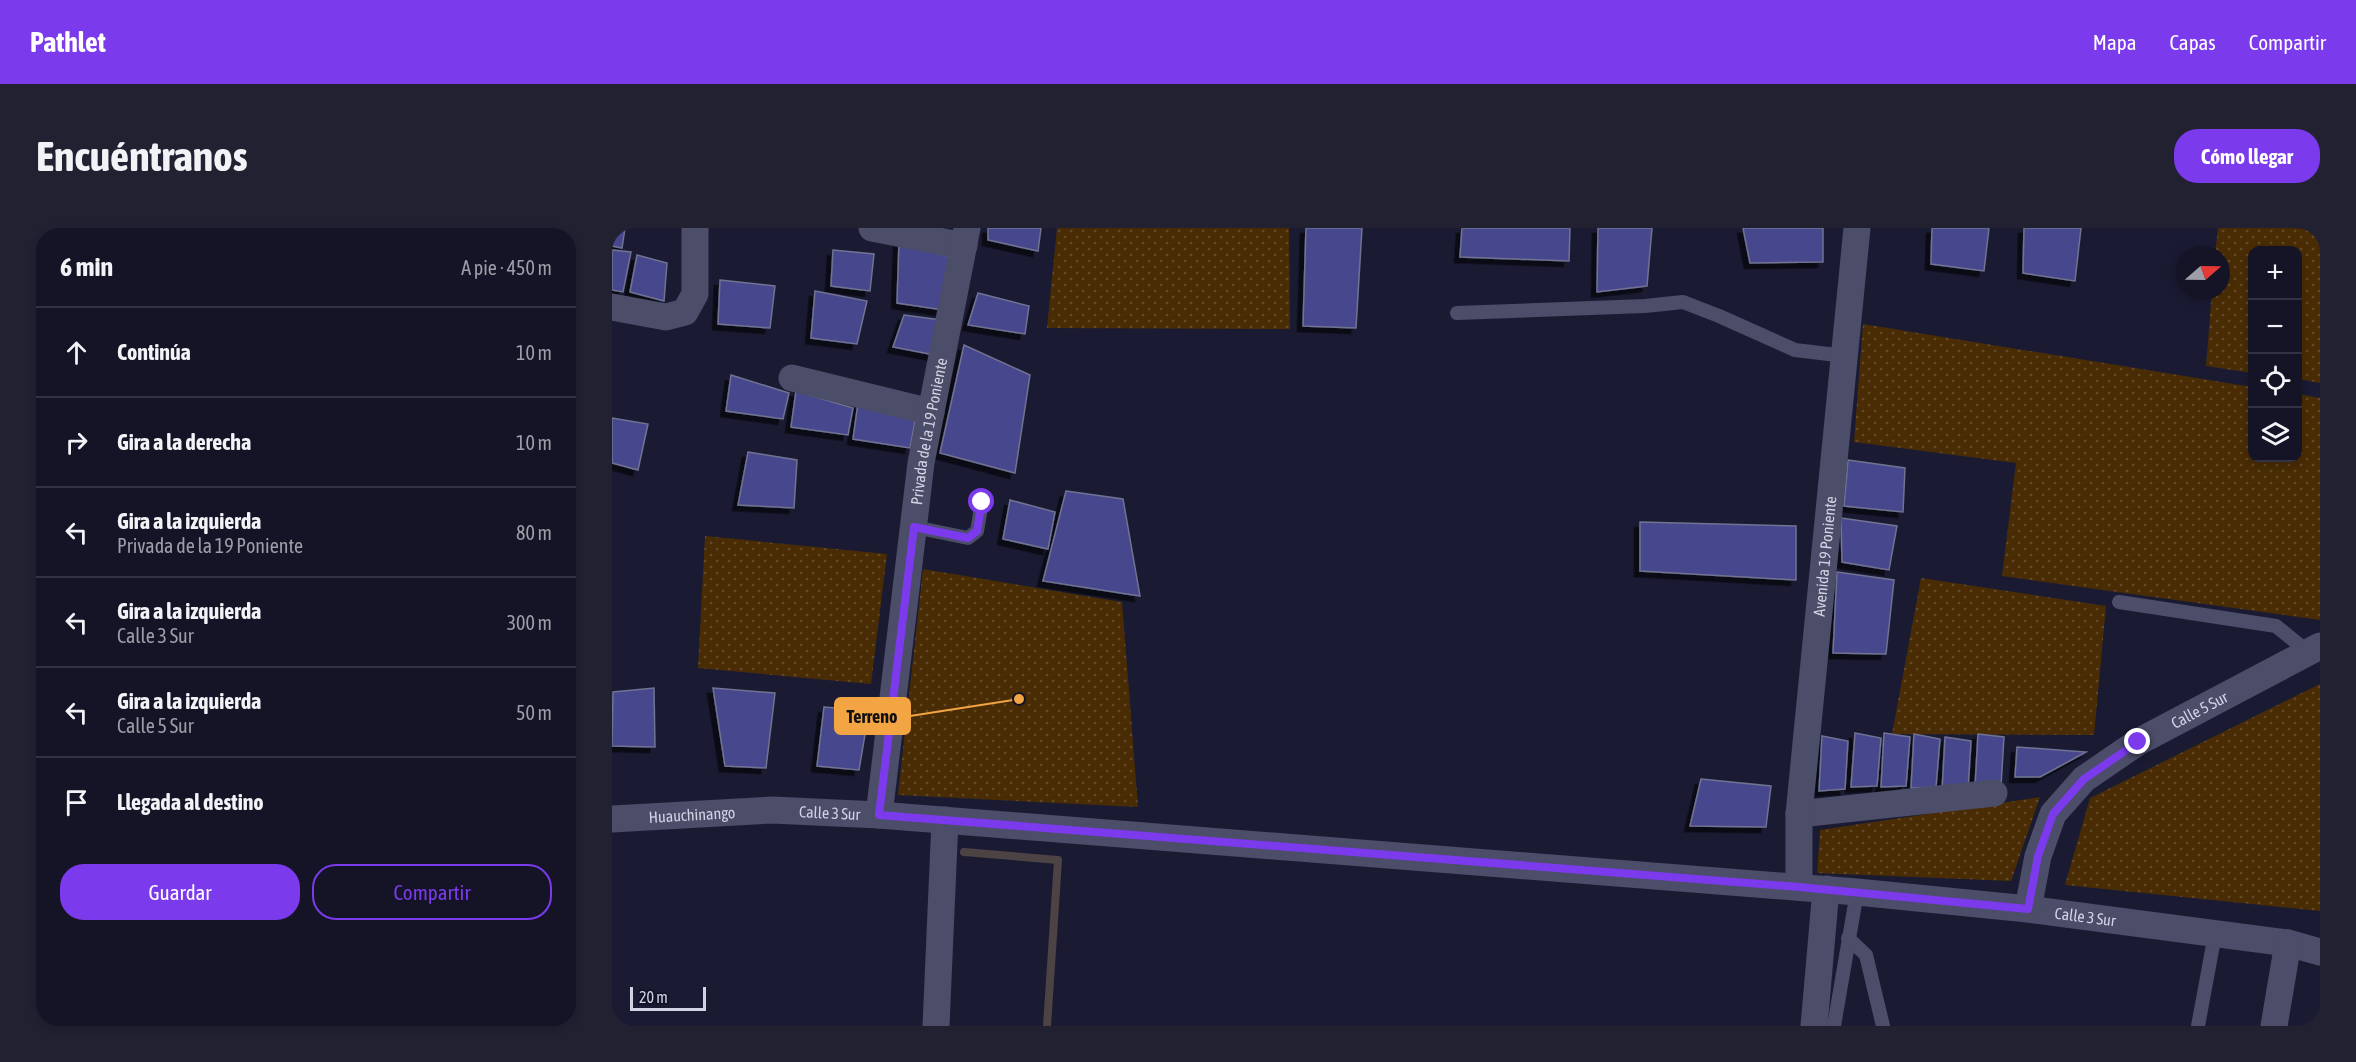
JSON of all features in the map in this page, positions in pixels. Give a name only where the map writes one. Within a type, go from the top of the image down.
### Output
[{"type":"street","points":[[612,307],[666,317],[685,312],[694,294],[695,228]]},
{"type":"street","points":[[872,228],[966,237]]},
{"type":"street","name":"Avenida 19 Poniente","points":[[1799,887],[1800,814],[1857,228]]},
{"type":"street","name":"Privada de la 19 Poniente","points":[[879,815],[921,463],[966,237]]},
{"type":"street","points":[[792,378],[931,412]]},
{"type":"street","name":"Calle 5 Sur","points":[[2028,909],[2038,856],[2053,814],[2084,779],[2138,742],[2314,649]]},
{"type":"street","points":[[1800,814],[1994,793]]},
{"type":"street","name":"Calle 3 Sur","points":[[772,810],[879,815],[1826,889],[2028,909],[2288,943],[2320,952]]},
{"type":"street","name":"Huauchinango","points":[[612,819],[772,810]]},
{"type":"street","points":[[936,1026],[945,820]]},
{"type":"street","points":[[1814,1026],[1826,889]]},
{"type":"street","points":[[2274,1026],[2288,943]]},
{"type":"lane","points":[[1457,313],[1645,306],[1683,302],[1795,350],[1845,356]]},
{"type":"lane","points":[[914,527],[968,538],[977,531],[982,502]]},
{"type":"lane","points":[[2119,602],[2276,626],[2314,649]]},
{"type":"lane","points":[[1834,1026],[1857,892]]},
{"type":"lane","points":[[2198,1026],[2215,934]]},
{"type":"lane","points":[[1848,938],[1866,955],[1883,1026]]},
{"type":"shaded area","points":[[1057,228],[1289,228],[1290,329],[1047,328]]},
{"type":"shaded area","points":[[2218,228],[2320,228],[2320,383],[2302,380],[2302,246],[2248,246],[2248,372],[2206,366],[2211,300],[2230,300],[2230,246],[2216,246]]},
{"type":"shaded area","points":[[1863,324],[2248,386],[2248,462],[2302,462],[2302,395],[2320,398],[2320,620],[2002,576],[2016,463],[1854,442]]},
{"type":"shaded area","points":[[705,536],[887,554],[871,684],[698,668]]},
{"type":"shaded area","points":[[923,569],[1122,602],[1138,807],[898,795]]},
{"type":"shaded area","points":[[1921,578],[2106,606],[2094,735],[1892,734]]},
{"type":"shaded area","points":[[2320,684],[2320,911],[2065,885],[2090,798]]},
{"type":"shaded area","points":[[2040,797],[2011,881],[1817,873],[1820,830]]},
{"type":"building","points":[[612,228],[625,228],[622,248],[612,246]]},
{"type":"building","points":[[988,228],[1041,228],[1038,251],[988,240]]},
{"type":"building","points":[[1306,228],[1362,228],[1356,328],[1303,326]]},
{"type":"building","points":[[1462,228],[1570,228],[1569,261],[1460,257]]},
{"type":"building","points":[[1598,228],[1652,228],[1647,286],[1597,292]]},
{"type":"building","points":[[1743,228],[1823,228],[1823,262],[1750,263]]},
{"type":"building","points":[[1932,228],[1989,228],[1984,271],[1931,264]]},
{"type":"building","points":[[2024,228],[2081,228],[2075,281],[2023,273]]},
{"type":"building","points":[[899,242],[951,257],[943,310],[897,303]]},
{"type":"building","points":[[612,250],[631,252],[623,292],[612,290]]},
{"type":"building","points":[[833,250],[874,254],[870,291],[831,286]]},
{"type":"building","points":[[637,255],[667,263],[664,301],[630,292]]},
{"type":"building","points":[[720,280],[775,286],[770,328],[718,324]]},
{"type":"building","points":[[815,291],[867,301],[857,344],[811,338]]},
{"type":"building","points":[[978,293],[1029,306],[1025,334],[968,325]]},
{"type":"building","points":[[904,315],[941,320],[935,355],[893,347]]},
{"type":"building","points":[[964,345],[1030,375],[1015,473],[940,453]]},
{"type":"building","points":[[731,375],[789,393],[783,419],[726,411]]},
{"type":"building","points":[[796,391],[853,408],[848,435],[791,427]]},
{"type":"building","points":[[858,403],[915,421],[910,448],[853,439]]},
{"type":"building","points":[[612,418],[648,424],[638,470],[612,463]]},
{"type":"building","points":[[748,452],[797,460],[794,508],[738,505]]},
{"type":"building","points":[[1848,460],[1905,468],[1903,512],[1844,506]]},
{"type":"building","points":[[1066,491],[1123,499],[1140,596],[1043,581]]},
{"type":"building","points":[[1010,500],[1055,512],[1048,549],[1003,539]]},
{"type":"building","points":[[1841,518],[1897,526],[1889,570],[1842,562]]},
{"type":"building","points":[[1640,522],[1796,526],[1796,580],[1640,571]]},
{"type":"building","points":[[1837,572],[1894,580],[1886,654],[1833,653]]},
{"type":"building","points":[[654,688],[655,747],[612,746],[613,692]]},
{"type":"building","points":[[713,688],[775,693],[766,768],[725,766]]},
{"type":"building","points":[[824,707],[869,711],[859,770],[817,766]]},
{"type":"building","points":[[1855,733],[1881,738],[1877,786],[1851,787]]},
{"type":"building","points":[[1884,733],[1910,737],[1906,786],[1881,787]]},
{"type":"building","points":[[1914,734],[1940,739],[1936,787],[1911,788]]},
{"type":"building","points":[[1978,734],[2004,737],[2001,786],[1975,787]]},
{"type":"building","points":[[1822,736],[1848,741],[1845,789],[1819,791]]},
{"type":"building","points":[[1945,737],[1971,741],[1968,790],[1942,791]]},
{"type":"building","points":[[2017,747],[2086,752],[2040,777],[2015,777]]},
{"type":"building","points":[[1701,779],[1771,786],[1766,827],[1690,826]]},
{"type":"waterway","points":[[964,852],[1058,860],[1047,1026]]},
{"type":"place","name":"Terreno","points":[[1019,699]]},
{"type":"route","points":[[982,502],[977,531],[968,538],[914,527],[879,815],[1799,887],[2028,909],[2038,856],[2053,814],[2084,779],[2138,742]]}]
